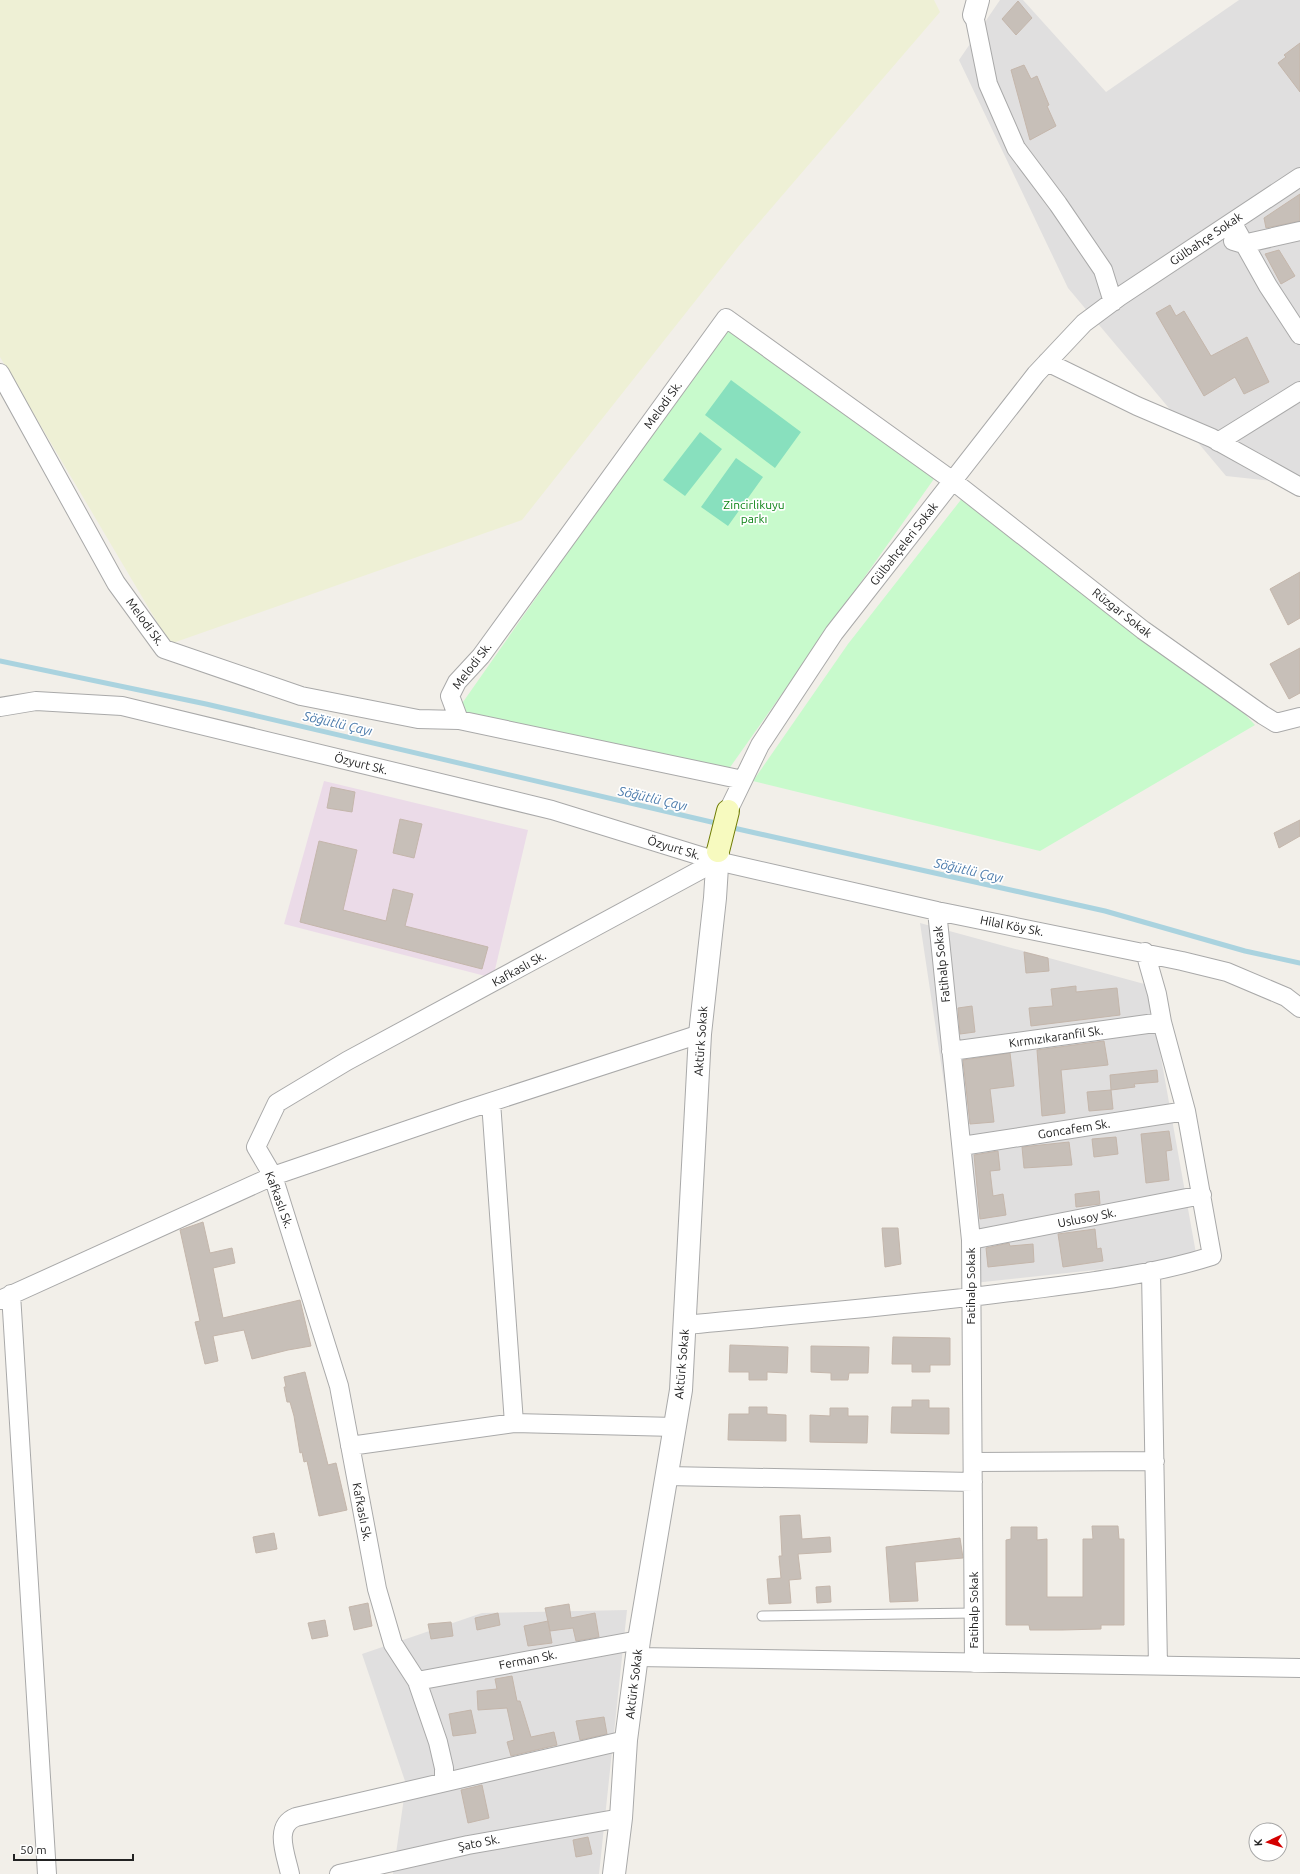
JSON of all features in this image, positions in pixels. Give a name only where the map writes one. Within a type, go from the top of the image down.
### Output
[{"type":"main road","points":[[717,856],[728,811]]},
{"type":"street","points":[[976,7],[988,84],[1016,148],[1058,204],[1103,270],[1113,302]]},
{"type":"street","name":"Gülbahçe Sokak","points":[[1113,302],[1300,177]]},
{"type":"street","points":[[1232,222],[1243,244],[1300,334]]},
{"type":"street","points":[[1210,236],[1243,244],[1300,231]]},
{"type":"street","name":"Gülbahçeleri Sokak","points":[[728,811],[760,745],[834,633],[1048,362],[1084,323],[1113,302]]},
{"type":"street","name":"Melodi Sk.","points":[[459,720],[450,696],[457,682],[481,656],[726,318],[953,481]]},
{"type":"street","points":[[1048,362],[1137,406],[1218,442],[1300,486]]},
{"type":"street","name":"Melodi Sk.","points":[[0,373],[116,583],[164,649],[301,696],[418,719],[459,720],[743,780]]},
{"type":"street","points":[[1218,442],[1300,391]]},
{"type":"street","name":"Rüzgar Sokak","points":[[953,481],[1143,630],[1263,716],[1276,723],[1300,717]]},
{"type":"street","name":"Özyurt Sk.","points":[[0,707],[36,701],[122,706],[552,810],[717,856]]},
{"type":"street","name":"Hilal Köy Sk.","points":[[717,856],[937,911],[1145,952],[1227,972],[1286,997],[1300,1008]]},
{"type":"street","name":"Aktürk Sokak","points":[[614,1874],[621,1818],[626,1740],[638,1648],[681,1390],[700,1034],[715,898],[717,856]]},
{"type":"street","name":"Kafkaslı Sk.","points":[[444,1782],[444,1768],[438,1742],[417,1681],[393,1644],[377,1589],[339,1386],[273,1176],[256,1147],[277,1103],[347,1062],[499,981],[717,856]]},
{"type":"street","name":"Fatihalp Sokak","points":[[937,911],[971,1240],[974,1663]]},
{"type":"street","points":[[685,1325],[972,1298],[1110,1279],[1191,1263],[1212,1256],[1186,1111],[1145,952]]},
{"type":"street","name":"Kırmızıkaranfil Sk.","points":[[951,1051],[1162,1022]]},
{"type":"street","points":[[47,1874],[5,1297],[273,1176],[700,1034]]},
{"type":"street","points":[[492,1102],[514,1423]]},
{"type":"street","name":"Goncafem Sk.","points":[[962,1146],[1186,1111]]},
{"type":"street","name":"Uslusoy Sk.","points":[[971,1240],[1202,1195]]},
{"type":"street","points":[[1151,1271],[1158,1666]]},
{"type":"street","points":[[350,1446],[514,1423],[675,1427]]},
{"type":"street","points":[[972,1462],[1155,1462]]},
{"type":"street","points":[[667,1476],[973,1482]]},
{"type":"street","name":"Ferman Sk.","points":[[417,1681],[638,1648],[974,1663],[1300,1668]]},
{"type":"street","points":[[290,1874],[282,1833],[284,1827],[292,1819],[626,1740]]},
{"type":"street","name":"Şato Sk.","points":[[339,1874],[468,1845],[621,1818]]},
{"type":"lane","points":[[762,1616],[974,1613]]},
{"type":"shaded area","points":[[1000,0],[1023,0],[1106,92],[1239,0],[1300,0],[1300,484],[1226,476],[1068,288],[959,60]]},
{"type":"shaded area","points":[[324,781],[528,830],[493,978],[284,924]]},
{"type":"shaded area","points":[[920,923],[1148,985],[1197,1259],[974,1283]]},
{"type":"shaded area","points":[[627,1610],[599,1874],[393,1874],[406,1784],[362,1654],[482,1613]]},
{"type":"green space","points":[[0,0],[934,0],[940,12],[738,247],[522,520],[170,644],[0,357]]},
{"type":"green space","name":"Zincirlikuyu parkı","points":[[728,324],[936,476],[726,773],[456,712]]},
{"type":"green space","points":[[731,380],[801,432],[775,468],[705,415]]},
{"type":"green space","points":[[700,432],[722,449],[685,496],[663,480]]},
{"type":"green space","points":[[736,458],[763,477],[728,526],[701,507]]},
{"type":"green space","points":[[967,492],[1179,644],[1255,725],[1040,851],[753,781],[848,644]]},
{"type":"building","points":[[1018,1],[1032,18],[1016,35],[1002,19]]},
{"type":"building","points":[[1300,43],[1300,92],[1278,63],[1286,57],[1284,55]]},
{"type":"building","points":[[1024,65],[1031,79],[1037,76],[1049,105],[1047,106],[1056,126],[1030,140],[1011,70]]},
{"type":"building","points":[[1300,194],[1300,221],[1266,228],[1264,218]]},
{"type":"building","points":[[1279,250],[1295,276],[1281,284],[1265,254]]},
{"type":"building","points":[[1170,305],[1176,316],[1184,311],[1211,356],[1247,337],[1269,382],[1244,394],[1235,377],[1204,396],[1156,313]]},
{"type":"building","points":[[1300,572],[1300,618],[1288,625],[1270,589]]},
{"type":"building","points":[[1300,648],[1300,693],[1289,699],[1270,664]]},
{"type":"building","points":[[331,787],[355,792],[352,812],[327,808]]},
{"type":"building","points":[[400,819],[422,824],[414,858],[393,853]]},
{"type":"building","points":[[1300,820],[1300,836],[1279,848],[1274,833]]},
{"type":"building","points":[[319,841],[357,850],[343,910],[386,921],[393,889],[413,894],[405,926],[488,947],[482,969],[300,922]]},
{"type":"building","points":[[1024,952],[1048,958],[1049,971],[1026,973]]},
{"type":"building","points":[[1076,986],[1076,992],[1117,988],[1120,1015],[1031,1026],[1029,1008],[1053,1006],[1051,989]]},
{"type":"building","points":[[972,1006],[975,1032],[960,1034],[958,1008]]},
{"type":"building","points":[[1104,1041],[1108,1065],[1061,1070],[1065,1113],[1042,1116],[1037,1050]]},
{"type":"building","points":[[1010,1053],[1014,1086],[990,1089],[994,1122],[970,1124],[963,1060]]},
{"type":"building","points":[[1157,1070],[1158,1082],[1134,1084],[1135,1087],[1111,1090],[1110,1075]]},
{"type":"building","points":[[1111,1090],[1113,1109],[1089,1111],[1087,1092]]},
{"type":"building","points":[[1169,1131],[1172,1150],[1166,1151],[1169,1180],[1146,1183],[1141,1134]]},
{"type":"building","points":[[1116,1137],[1118,1154],[1094,1157],[1092,1139]]},
{"type":"building","points":[[1069,1142],[1072,1165],[1024,1168],[1022,1147]]},
{"type":"building","points":[[998,1151],[1000,1170],[990,1171],[993,1196],[1003,1194],[1006,1215],[980,1219],[974,1155]]},
{"type":"building","points":[[1099,1191],[1100,1204],[1076,1207],[1075,1194]]},
{"type":"building","points":[[203,1222],[210,1253],[232,1248],[235,1263],[213,1268],[223,1318],[300,1300],[311,1346],[252,1359],[244,1330],[213,1336],[218,1361],[205,1364],[195,1322],[200,1321],[180,1230]]},
{"type":"building","points":[[882,1228],[898,1228],[901,1264],[885,1267]]},
{"type":"building","points":[[1095,1229],[1097,1249],[1101,1248],[1103,1261],[1063,1267],[1058,1234]]},
{"type":"building","points":[[1009,1243],[1010,1246],[1033,1244],[1034,1262],[988,1267],[986,1248]]},
{"type":"building","points":[[893,1337],[950,1338],[950,1365],[930,1365],[930,1372],[912,1372],[912,1364],[892,1364]]},
{"type":"building","points":[[730,1345],[788,1347],[787,1373],[767,1372],[767,1380],[749,1380],[749,1372],[729,1372]]},
{"type":"building","points":[[811,1346],[869,1347],[868,1373],[849,1373],[848,1380],[831,1380],[831,1373],[811,1372]]},
{"type":"building","points":[[305,1372],[328,1465],[336,1463],[347,1510],[319,1516],[307,1461],[304,1462],[302,1452],[300,1453],[294,1416],[290,1402],[287,1402],[284,1387],[286,1387],[284,1377]]},
{"type":"building","points":[[912,1400],[929,1400],[929,1408],[949,1408],[949,1434],[891,1433],[892,1407],[912,1407]]},
{"type":"building","points":[[749,1407],[767,1407],[767,1414],[786,1415],[786,1441],[728,1440],[729,1414],[749,1414]]},
{"type":"building","points":[[830,1408],[848,1408],[848,1416],[868,1416],[867,1443],[810,1442],[810,1415],[830,1416]]},
{"type":"building","points":[[800,1515],[802,1539],[830,1537],[831,1552],[798,1554],[801,1579],[789,1580],[791,1603],[769,1604],[767,1579],[781,1578],[779,1556],[782,1556],[780,1516]]},
{"type":"building","points":[[1092,1526],[1118,1526],[1119,1539],[1124,1539],[1124,1625],[1101,1625],[1101,1629],[1030,1630],[1029,1625],[1006,1625],[1006,1540],[1011,1539],[1011,1527],[1037,1527],[1037,1540],[1047,1539],[1047,1597],[1083,1597],[1083,1539],[1093,1539]]},
{"type":"building","points":[[274,1533],[277,1549],[256,1553],[253,1537]]},
{"type":"building","points":[[960,1538],[963,1558],[915,1562],[918,1601],[890,1602],[886,1547]]},
{"type":"building","points":[[830,1586],[831,1602],[817,1603],[816,1587]]},
{"type":"building","points":[[368,1603],[372,1626],[354,1630],[349,1607]]},
{"type":"building","points":[[569,1604],[571,1618],[595,1613],[599,1637],[576,1641],[573,1628],[550,1631],[545,1608]]},
{"type":"building","points":[[498,1613],[500,1625],[477,1630],[475,1618]]},
{"type":"building","points":[[325,1620],[328,1636],[312,1639],[308,1623]]},
{"type":"building","points":[[548,1621],[552,1643],[528,1646],[524,1626]]},
{"type":"building","points":[[451,1622],[453,1636],[431,1639],[428,1624]]},
{"type":"building","points":[[512,1676],[517,1701],[520,1701],[531,1737],[554,1732],[557,1745],[511,1756],[507,1742],[514,1740],[507,1708],[478,1710],[477,1691],[497,1689],[495,1679]]},
{"type":"building","points":[[471,1710],[476,1733],[453,1736],[449,1714]]},
{"type":"building","points":[[604,1717],[607,1734],[580,1740],[576,1721]]},
{"type":"building","points":[[482,1785],[489,1818],[468,1823],[461,1790]]},
{"type":"building","points":[[588,1837],[592,1854],[576,1857],[573,1840]]},
{"type":"waterway","name":"Söğütlü Çayı","points":[[0,661],[206,704],[720,824]]},
{"type":"waterway","name":"Söğütlü Çayı","points":[[729,827],[1105,911],[1245,951],[1300,963]]}]
